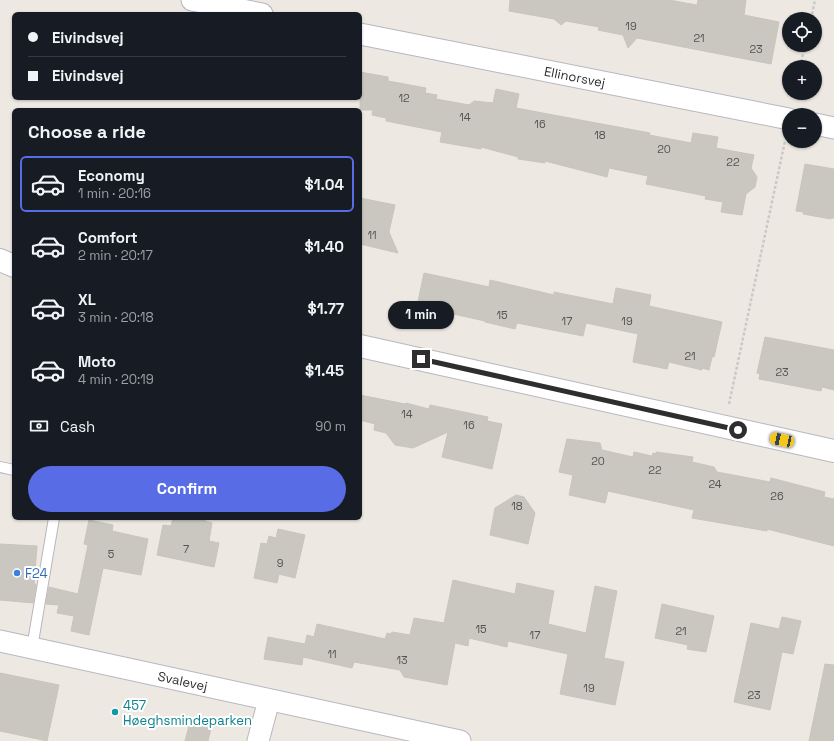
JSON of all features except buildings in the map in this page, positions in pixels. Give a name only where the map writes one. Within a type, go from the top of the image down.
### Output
[{"type":"street","points":[[192,0],[252,12]]},
{"type":"street","name":"Ellinorsvej","points":[[362,34],[782,127]]},
{"type":"street","points":[[822,125],[834,128]]},
{"type":"street","points":[[0,260],[12,265]]},
{"type":"street","points":[[0,271],[12,270]]},
{"type":"street","points":[[362,346],[834,451]]},
{"type":"street","name":"Svalevej","points":[[0,641],[460,741]]},
{"type":"street","points":[[258,741],[269,700]]},
{"type":"lane","points":[[0,468],[12,470]]},
{"type":"lane","points":[[32,648],[54,520]]},
{"type":"path","points":[[812,12],[815,0]]},
{"type":"path","points":[[724,427],[783,148]]},
{"type":"place","name":"F24","points":[[17,573]]},
{"type":"place","name":"457 Høeghsmindeparken","points":[[115,712]]},
{"type":"route","points":[[421,359],[738,430]]}]
